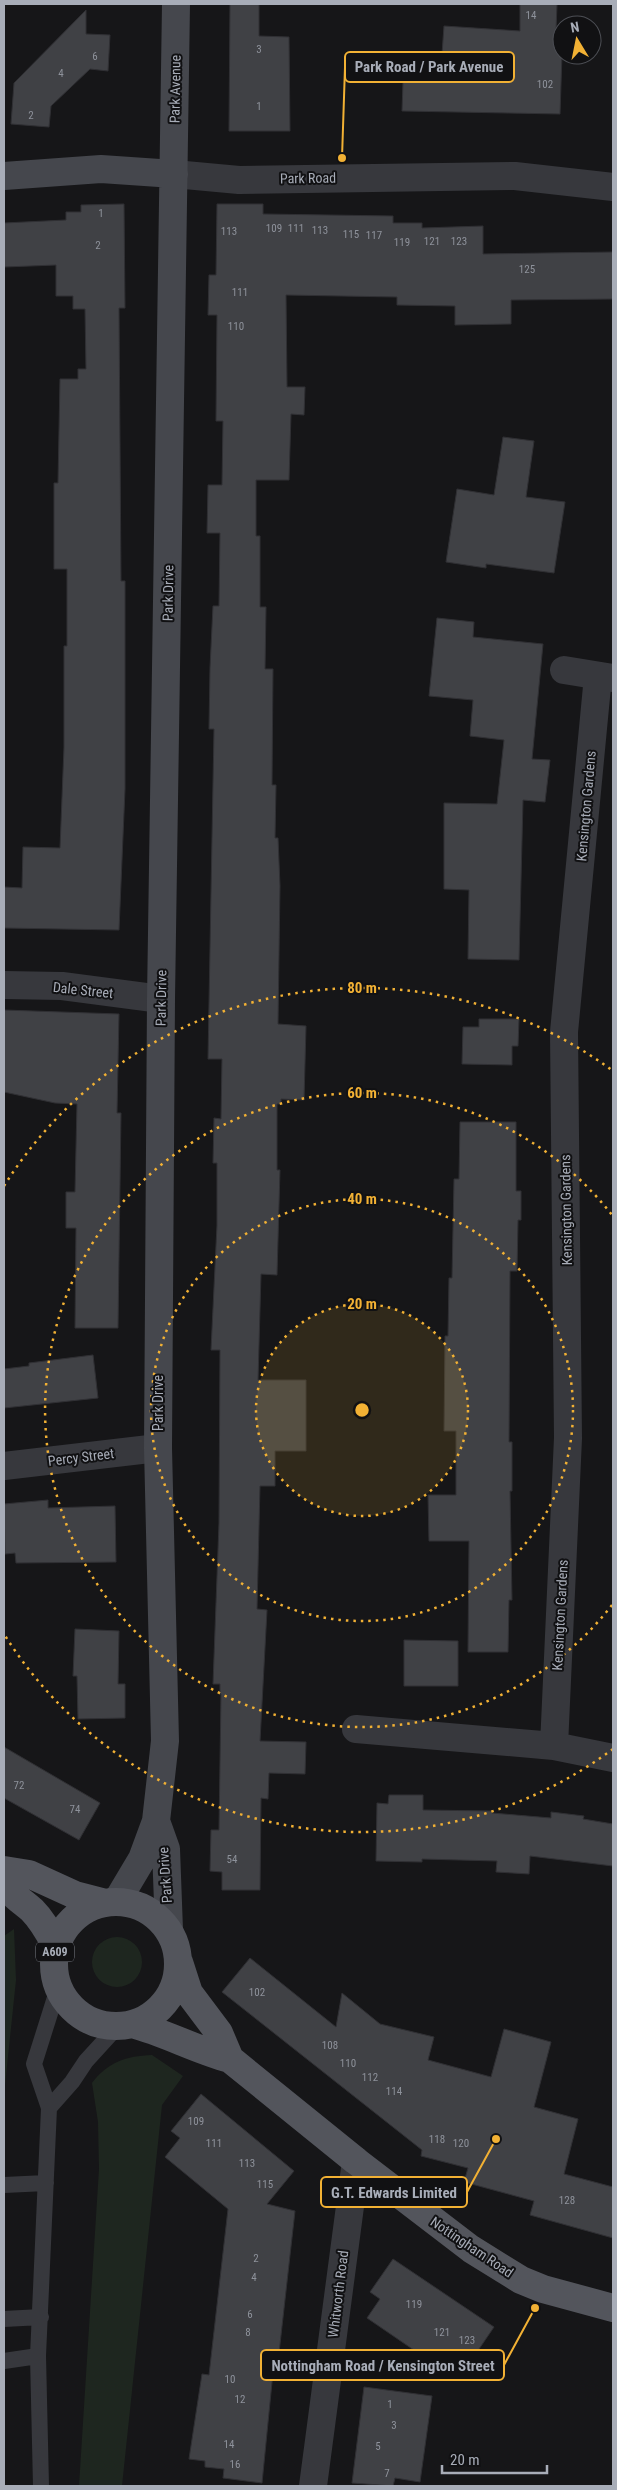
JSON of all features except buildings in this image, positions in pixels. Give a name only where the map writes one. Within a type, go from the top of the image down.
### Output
[{"type":"main road","name":"A609","points":[[4,1870],[29,1874],[75,1895],[141,1906],[152,1912],[169,1930],[178,1958],[178,1976],[172,1992],[162,2006],[148,2017],[125,2025],[99,2024],[82,2016],[68,2004],[58,1988],[53,1968],[56,1946],[62,1931],[73,1918],[86,1909],[110,1902]]},
{"type":"main road","name":"A609","points":[[4,1878],[10,1892],[32,1911],[46,1927],[56,1946]]},
{"type":"main road","name":"Nottingham Road","points":[[178,1958],[189,1993],[219,2033],[230,2059]]},
{"type":"main road","name":"Nottingham Road","points":[[125,2025],[160,2032],[201,2051],[230,2059],[432,2220],[500,2268],[543,2289],[613,2308]]},
{"type":"street","name":"Park Avenue","points":[[174,174],[176,4]]},
{"type":"street","name":"Park Road","points":[[4,176],[101,169],[239,180],[515,176],[613,187]]},
{"type":"street","name":"Park Drive","points":[[110,1902],[142,1859],[156,1821],[165,1741],[158,1448],[161,1000],[174,174]]},
{"type":"street","name":"Kensington Gardens","points":[[554,1746],[568,1438],[564,1032],[606,677],[564,670]]},
{"type":"street","name":"Dale Street","points":[[4,985],[62,986],[161,1000]]},
{"type":"street","name":"Percy Street","points":[[4,1466],[158,1448]]},
{"type":"street","points":[[356,1729],[554,1746],[613,1758]]},
{"type":"street","name":"Park Drive","points":[[156,1821],[166,1850],[169,1930]]},
{"type":"street","name":"Whitworth Road","points":[[313,2486],[356,2161]]},
{"type":"lane","points":[[41,2486],[38,2356],[49,2108],[34,2064],[58,1988]]},
{"type":"lane","points":[[49,2108],[72,2082],[86,2061],[125,2025]]},
{"type":"lane","points":[[4,2185],[46,2183]]},
{"type":"lane","points":[[4,2319],[40,2317]]},
{"type":"lane","points":[[4,2361],[38,2356]]},
{"type":"shaded area","points":[[14,1929],[16,1980],[4,2095],[4,1936]]},
{"type":"shaded area","points":[[112,1937],[122,1937],[135,1944],[142,1957],[142,1967],[135,1980],[122,1987],[112,1987],[103,1983],[96,1976],[92,1967],[92,1957],[96,1948],[103,1941]]},
{"type":"shaded area","points":[[152,2055],[183,2076],[162,2105],[122,2486],[79,2486],[99,2169],[98,2122],[92,2083],[111,2065],[134,2057]]},
{"type":"place","name":"Park Road / Park Avenue","points":[[342,158]]},
{"type":"place","name":"G.T. Edwards Limited","points":[[496,2139]]},
{"type":"place","name":"Nottingham Road / Kensington Street","points":[[535,2308]]}]
